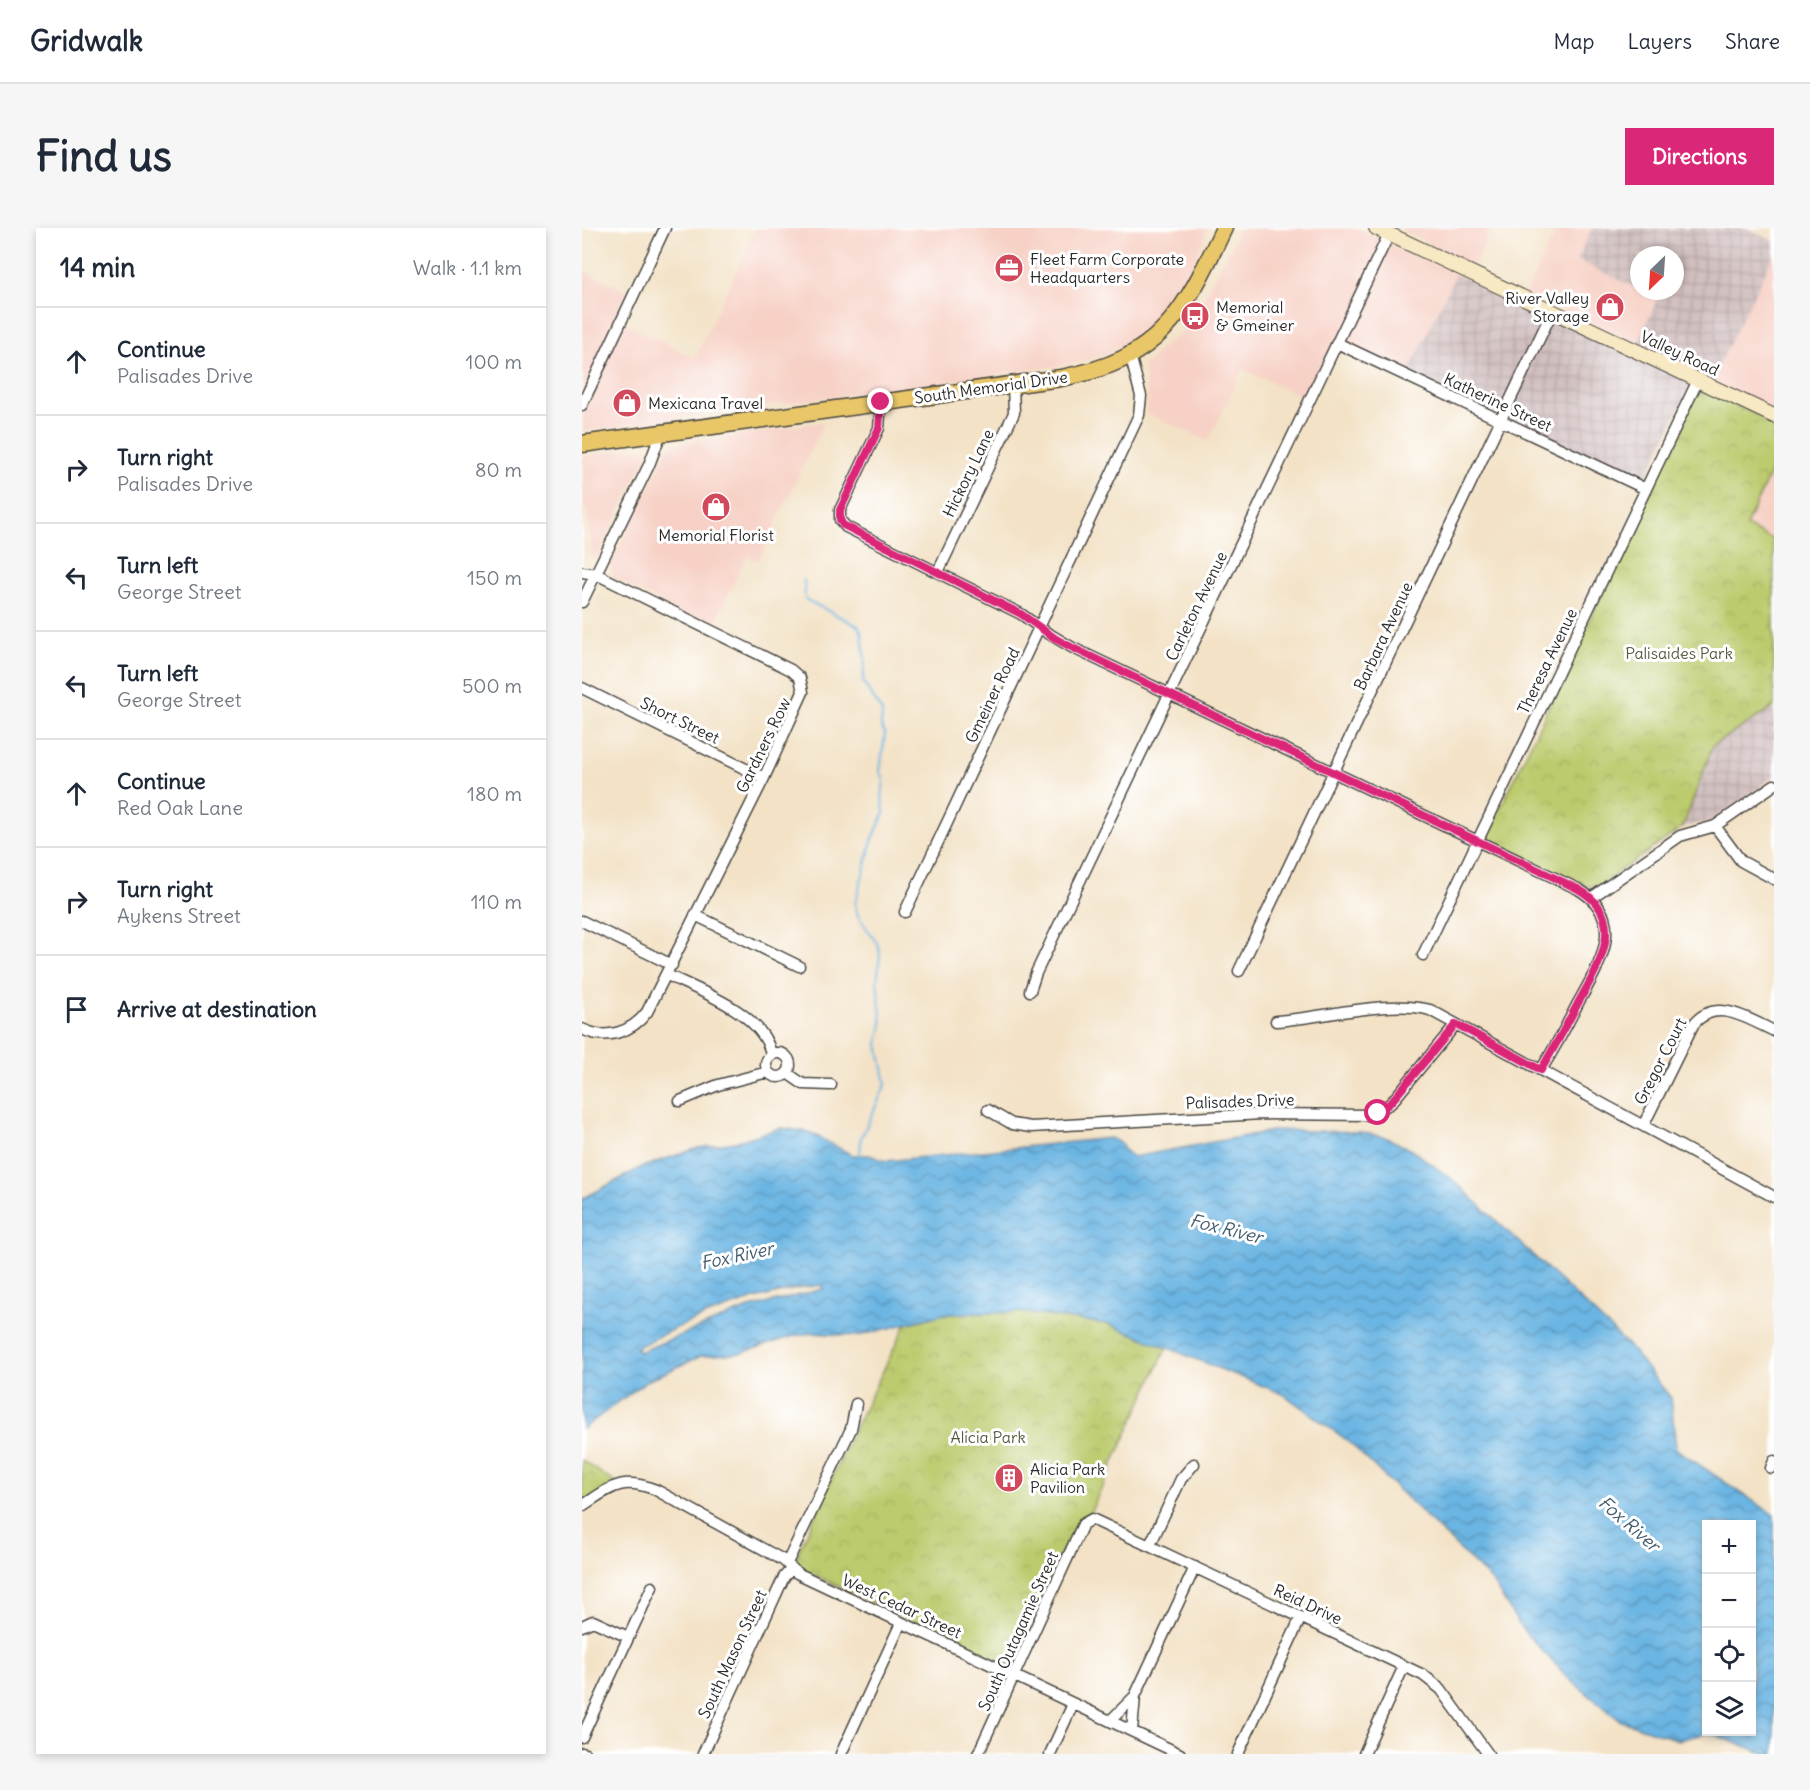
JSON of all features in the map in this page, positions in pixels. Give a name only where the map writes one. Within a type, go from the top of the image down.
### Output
[{"type":"main road","name":"South Memorial Drive","points":[[582,444],[1079,375],[1130,355],[1163,331],[1186,304],[1224,228]]},
{"type":"main road","name":"Valley Road","points":[[1383,231],[1774,416]]},
{"type":"street","points":[[582,405],[665,228]]},
{"type":"street","name":"Carleton Avenue","points":[[1030,991],[1337,343],[1383,231]]},
{"type":"street","name":"Barbara Avenue","points":[[1239,971],[1552,312]]},
{"type":"street","name":"Katherine Street","points":[[1337,343],[1646,489]]},
{"type":"street","name":"Gmeiner Road","points":[[905,912],[1139,415],[1141,396],[1130,355]]},
{"type":"street","name":"Theresa Avenue","points":[[1423,955],[1698,380]]},
{"type":"street","name":"Hickory Lane","points":[[938,572],[1014,412],[1013,384]]},
{"type":"street","points":[[881,402],[879,428],[840,510],[840,520],[846,527],[1021,614],[1056,639],[1578,889],[1591,898],[1598,906],[1606,924],[1604,952],[1541,1070]]},
{"type":"street","points":[[582,602],[650,465],[661,433]]},
{"type":"street","points":[[582,572],[596,574]]},
{"type":"street","name":"Gardners Row","points":[[582,1029],[602,1035],[628,1029],[647,1012],[802,699],[803,685],[800,678],[791,670],[596,574]]},
{"type":"street","name":"Short Street","points":[[582,688],[764,778]]},
{"type":"street","points":[[1591,898],[1680,836],[1715,826],[1774,785]]},
{"type":"street","points":[[1715,826],[1741,861],[1774,879]]},
{"type":"street","points":[[695,915],[799,966]]},
{"type":"street","points":[[582,921],[735,1009],[760,1032],[771,1054]]},
{"type":"street","points":[[1276,1021],[1309,1019],[1403,1006],[1430,1010],[1774,1197]]},
{"type":"street","name":"Gregor Court","points":[[1643,1126],[1693,1025],[1702,1015],[1716,1010],[1729,1011],[1774,1031]]},
{"type":"street","name":"Palisades Drive","points":[[988,1110],[1012,1124],[1031,1127],[1262,1114],[1371,1115],[1391,1102],[1456,1024]]},
{"type":"street","points":[[680,1101],[718,1085],[768,1072],[779,1077],[787,1073],[790,1062],[786,1055],[779,1052],[771,1054],[765,1065],[768,1072]]},
{"type":"street","points":[[787,1073],[803,1084],[831,1085]]},
{"type":"street","name":"South Mason Street","points":[[703,1754],[851,1429],[856,1404]]},
{"type":"street","points":[[1150,1545],[1181,1479],[1194,1464]]},
{"type":"street","name":"West Cedar Street","points":[[582,1506],[617,1484],[639,1484],[656,1490],[790,1566],[902,1623],[1132,1731],[1168,1751],[1180,1754]]},
{"type":"street","name":"Reid Drive","points":[[1086,1521],[1099,1521],[1430,1679],[1441,1689],[1488,1754]]},
{"type":"street","name":"South Outagamie Street","points":[[978,1754],[1086,1521]]},
{"type":"street","points":[[1132,1731],[1135,1696],[1195,1567]]},
{"type":"street","points":[[582,1737],[652,1587]]},
{"type":"street","points":[[1238,1754],[1301,1617]]},
{"type":"street","points":[[582,1626],[593,1621],[628,1637]]},
{"type":"street","points":[[841,1754],[902,1623]]},
{"type":"street","points":[[1364,1754],[1404,1666]]},
{"type":"street","points":[[1110,1721],[1135,1696]]},
{"type":"street","points":[[1050,1754],[1073,1704]]},
{"type":"shaded area","points":[[757,228],[1208,228],[1196,260],[1174,301],[1144,331],[1106,355],[1077,363],[1016,372],[582,431],[582,270],[629,292],[616,319],[695,358]]},
{"type":"shaded area","points":[[1240,228],[1356,228],[1456,274],[1408,373],[1336,338],[1305,398],[1243,369],[1208,441],[1146,413],[1148,400],[1143,365],[1180,333],[1195,314]]},
{"type":"shaded area","points":[[1399,228],[1491,228],[1473,268]]},
{"type":"shaded area","points":[[1557,228],[1592,228],[1577,260],[1630,285],[1630,300],[1658,300],[1637,345],[1559,309],[1556,305],[1526,294]]},
{"type":"shaded area","points":[[1592,228],[1747,228],[1774,241],[1774,254],[1711,381],[1636,346],[1657,300],[1684,300],[1684,246],[1630,246],[1630,285],[1577,260]]},
{"type":"shaded area","points":[[1774,254],[1774,411],[1711,381]]},
{"type":"shaded area","points":[[1456,274],[1692,383],[1643,484],[1408,373]]},
{"type":"shaded area","points":[[824,422],[758,561],[747,556],[711,630],[612,576],[611,564],[669,446]]},
{"type":"shaded area","points":[[639,448],[646,452],[646,458],[596,559],[593,560],[586,507],[582,507],[582,456]]},
{"type":"shaded area","points":[[1774,464],[1774,540],[1746,526]]},
{"type":"shaded area","points":[[1774,707],[1774,777],[1711,821],[1683,827],[1713,745]]},
{"type":"green space","name":"Palisaides Park","points":[[1703,390],[1774,423],[1774,464],[1746,526],[1774,540],[1774,707],[1713,745],[1683,827],[1599,886],[1583,886],[1493,844],[1488,838],[1489,832],[1696,396]]},
{"type":"green space","name":"Alicia Park","points":[[1019,1312],[1108,1324],[1167,1347],[1090,1513],[1079,1522],[1069,1536],[1011,1664],[1006,1666],[806,1571],[794,1562],[850,1438],[906,1324],[944,1314]]},
{"type":"green space","points":[[582,1460],[617,1484],[582,1506]]},
{"type":"water","name":"Fox River","points":[[781,1128],[809,1132],[852,1155],[869,1155],[886,1161],[1110,1138],[1122,1144],[1124,1150],[1133,1157],[1278,1130],[1359,1132],[1385,1137],[1412,1150],[1452,1179],[1627,1344],[1671,1398],[1676,1449],[1774,1515],[1774,1754],[1766,1754],[1717,1736],[1756,1736],[1756,1520],[1702,1520],[1702,1735],[1678,1740],[1621,1721],[1568,1678],[1522,1629],[1491,1580],[1348,1441],[1283,1394],[1108,1324],[1019,1312],[944,1314],[858,1336],[812,1333],[794,1336],[741,1353],[701,1356],[647,1381],[582,1429],[582,1199],[642,1167],[698,1148],[735,1142]],"holes":[[[821,1285],[823,1289],[746,1309],[639,1352],[636,1348],[678,1327],[750,1301]]]},
{"type":"waterway","points":[[804,580],[805,599],[858,626],[862,634],[865,658],[863,682],[882,712],[881,726],[885,734],[880,771],[884,780],[882,796],[884,813],[872,841],[855,904],[858,916],[877,943],[880,954],[877,982],[882,1024],[878,1044],[886,1084],[861,1138],[860,1157]]},
{"type":"place","name":"Fleet Farm Corporate Headquarters","points":[[1009,268]]},
{"type":"place","name":"River Valley Storage","points":[[1610,307]]},
{"type":"place","name":"Memorial & Gmeiner","points":[[1195,316]]},
{"type":"place","name":"Mexicana Travel","points":[[627,403]]},
{"type":"place","name":"Memorial Florist","points":[[716,507]]},
{"type":"place","name":"Alicia Park Pavilion","points":[[1009,1478]]},
{"type":"route","points":[[881,402],[879,428],[840,510],[840,520],[843,525],[1021,614],[1073,648],[1585,892],[1598,906],[1606,924],[1606,942],[1600,964],[1541,1070],[1456,1024],[1391,1102],[1378,1113]]}]
